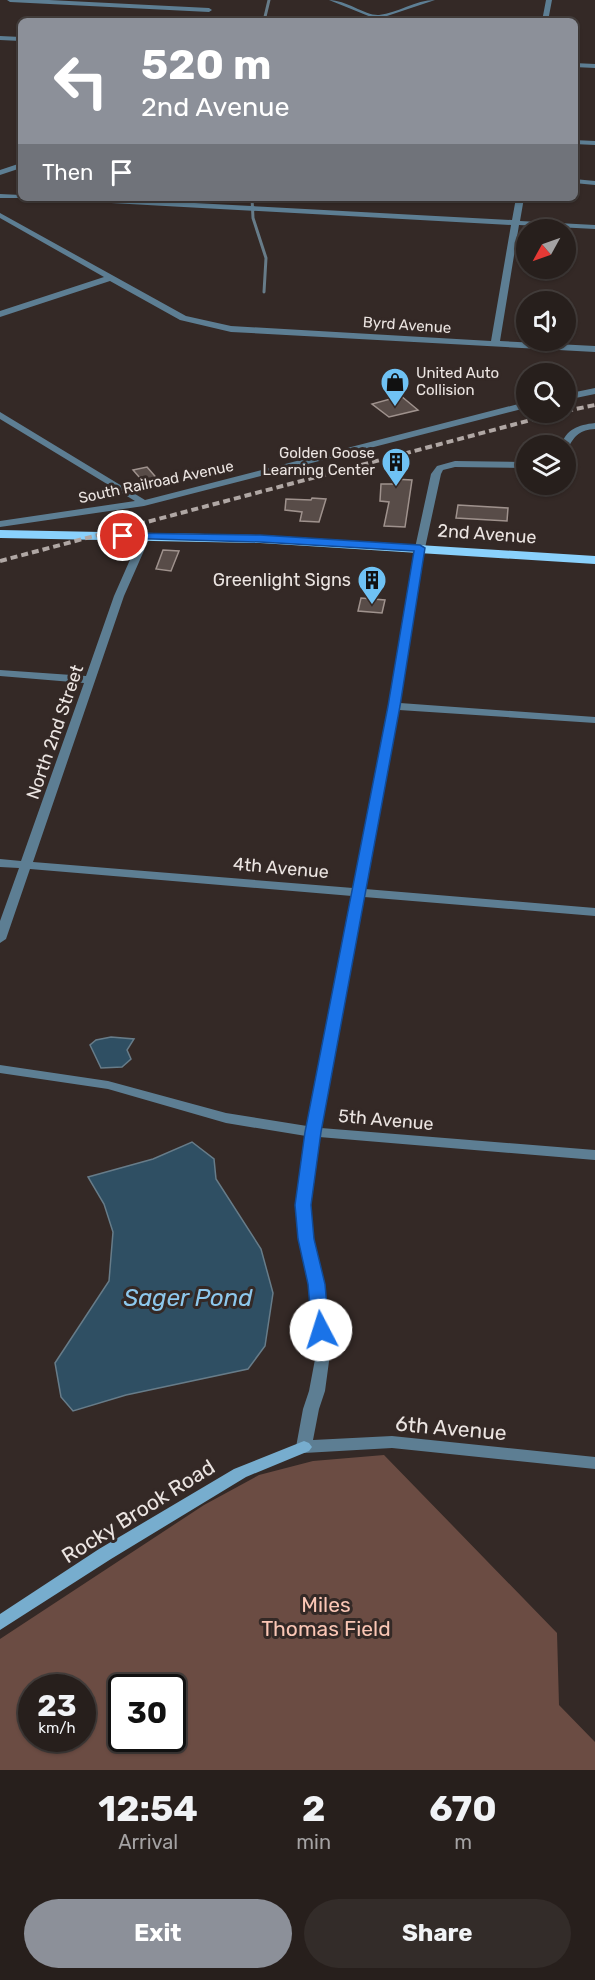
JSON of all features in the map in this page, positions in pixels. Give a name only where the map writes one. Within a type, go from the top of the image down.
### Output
[{"type":"main road","name":"2nd Avenue","points":[[0,534],[260,539],[595,560]]},
{"type":"street","points":[[10,0],[209,10]]},
{"type":"street","points":[[332,0],[369,18]]},
{"type":"street","points":[[374,18],[432,0]]},
{"type":"street","points":[[546,18],[549,0]]},
{"type":"street","points":[[0,38],[18,39]]},
{"type":"street","points":[[578,65],[595,66]]},
{"type":"street","points":[[578,142],[595,143]]},
{"type":"street","points":[[0,173],[18,166]]},
{"type":"street","points":[[578,181],[595,183]]},
{"type":"street","points":[[0,196],[18,197]]},
{"type":"street","points":[[174,201],[516,223],[495,344]]},
{"type":"street","points":[[517,219],[520,201]]},
{"type":"street","name":"Byrd Avenue","points":[[0,215],[183,318],[218,327],[595,349]]},
{"type":"street","points":[[576,226],[595,227]]},
{"type":"street","points":[[0,314],[110,278]]},
{"type":"street","points":[[576,395],[595,391]]},
{"type":"street","name":"South Railroad Avenue","points":[[0,524],[144,503],[516,408]]},
{"type":"street","points":[[0,415],[144,503]]},
{"type":"street","points":[[571,435],[575,430],[595,426]]},
{"type":"street","points":[[304,1447],[323,1354],[316,1284],[306,1239],[303,1205],[313,1132],[394,706],[420,548],[436,474],[440,468],[470,463],[516,465]]},
{"type":"street","name":"North 2nd Street","points":[[0,939],[119,596],[142,537]]},
{"type":"street","points":[[0,673],[90,680]]},
{"type":"street","points":[[394,706],[595,720]]},
{"type":"street","name":"4th Avenue","points":[[0,863],[595,912]]},
{"type":"street","name":"5th Avenue","points":[[0,1069],[108,1085],[226,1118],[313,1132],[595,1155]]},
{"type":"street","name":"6th Avenue","points":[[304,1447],[392,1442],[595,1463]]},
{"type":"street","name":"Rocky Brook Road","points":[[0,1623],[105,1554],[240,1473],[304,1447]]},
{"type":"green space","name":"Miles Thomas Field","points":[[384,1455],[557,1633],[559,1705],[595,1742],[595,1770],[0,1770],[0,1639],[204,1505],[259,1475],[313,1461]]},
{"type":"water","points":[[111,1037],[134,1039],[127,1050],[131,1059],[122,1067],[101,1068],[90,1045],[96,1040]]},
{"type":"water","name":"Sager Pond","points":[[192,1142],[214,1159],[216,1179],[261,1249],[273,1293],[265,1346],[248,1369],[126,1395],[73,1411],[61,1397],[55,1363],[109,1281],[113,1232],[104,1204],[88,1177],[153,1159]]},
{"type":"building","name":"United Auto Collision","points":[[401,396],[418,410],[389,417],[372,404]]},
{"type":"building","points":[[147,467],[161,483],[147,486],[133,470]]},
{"type":"building","points":[[393,479],[412,480],[405,527],[384,526],[389,502],[380,501],[381,484],[393,484]]},
{"type":"building","points":[[312,498],[326,499],[319,522],[300,521],[302,512],[285,510],[286,499],[311,500]]},
{"type":"building","points":[[458,505],[508,508],[507,521],[456,518]]},
{"type":"building","points":[[163,550],[179,551],[171,571],[156,569]]},
{"type":"building","name":"Greenlight Signs","points":[[361,598],[385,600],[382,613],[358,611]]},
{"type":"waterway","points":[[265,18],[269,0]]},
{"type":"waterway","points":[[252,201],[253,218],[266,258],[264,292]]},
{"type":"railway","points":[[576,409],[595,405]]},
{"type":"railway","points":[[0,561],[520,423]]},
{"type":"place","name":"United Auto Collision","points":[[395,408]]},
{"type":"place","name":"Golden Goose Learning Center","points":[[396,488]]},
{"type":"place","name":"Greenlight Signs","points":[[372,606]]},
{"type":"route","points":[[123,536],[260,539],[420,548],[394,706],[313,1132],[303,1205],[306,1239],[316,1284],[321,1330]]}]
